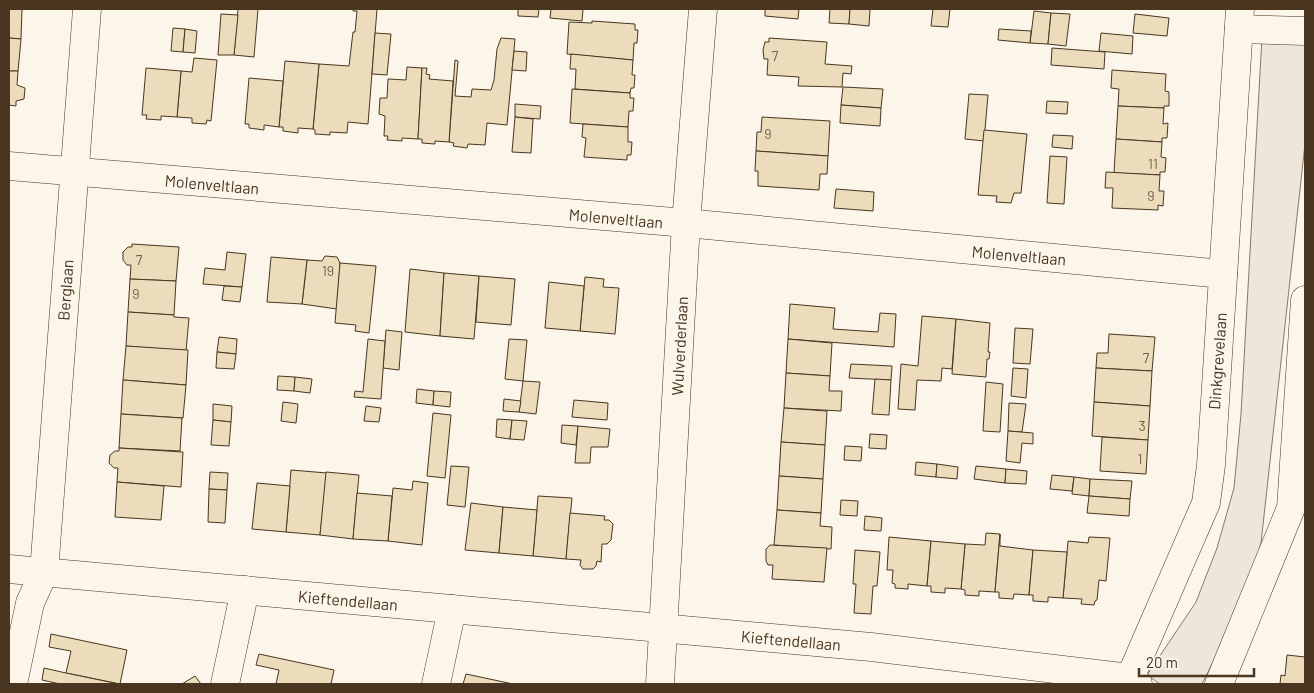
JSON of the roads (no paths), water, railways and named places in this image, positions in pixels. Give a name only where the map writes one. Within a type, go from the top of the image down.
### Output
[{"type":"street","name":"Berglaan","points":[[44,572],[87,9]]},
{"type":"street","name":"Wulverderlaan","points":[[660,684],[686,224],[703,9]]},
{"type":"street","name":"Dinkgrevelaan","points":[[1134,681],[1206,503],[1211,465],[1240,19],[1305,31]]},
{"type":"street","name":"Molenveltlaan","points":[[9,166],[686,224],[1223,274]]},
{"type":"street","points":[[1219,684],[1291,508],[1305,300]]},
{"type":"street","name":"Kieftendellaan","points":[[9,569],[871,647],[1134,681]]},
{"type":"street","points":[[13,684],[30,603],[44,572]]},
{"type":"street","points":[[225,684],[245,590]]},
{"type":"street","points":[[436,684],[452,609]]}]
